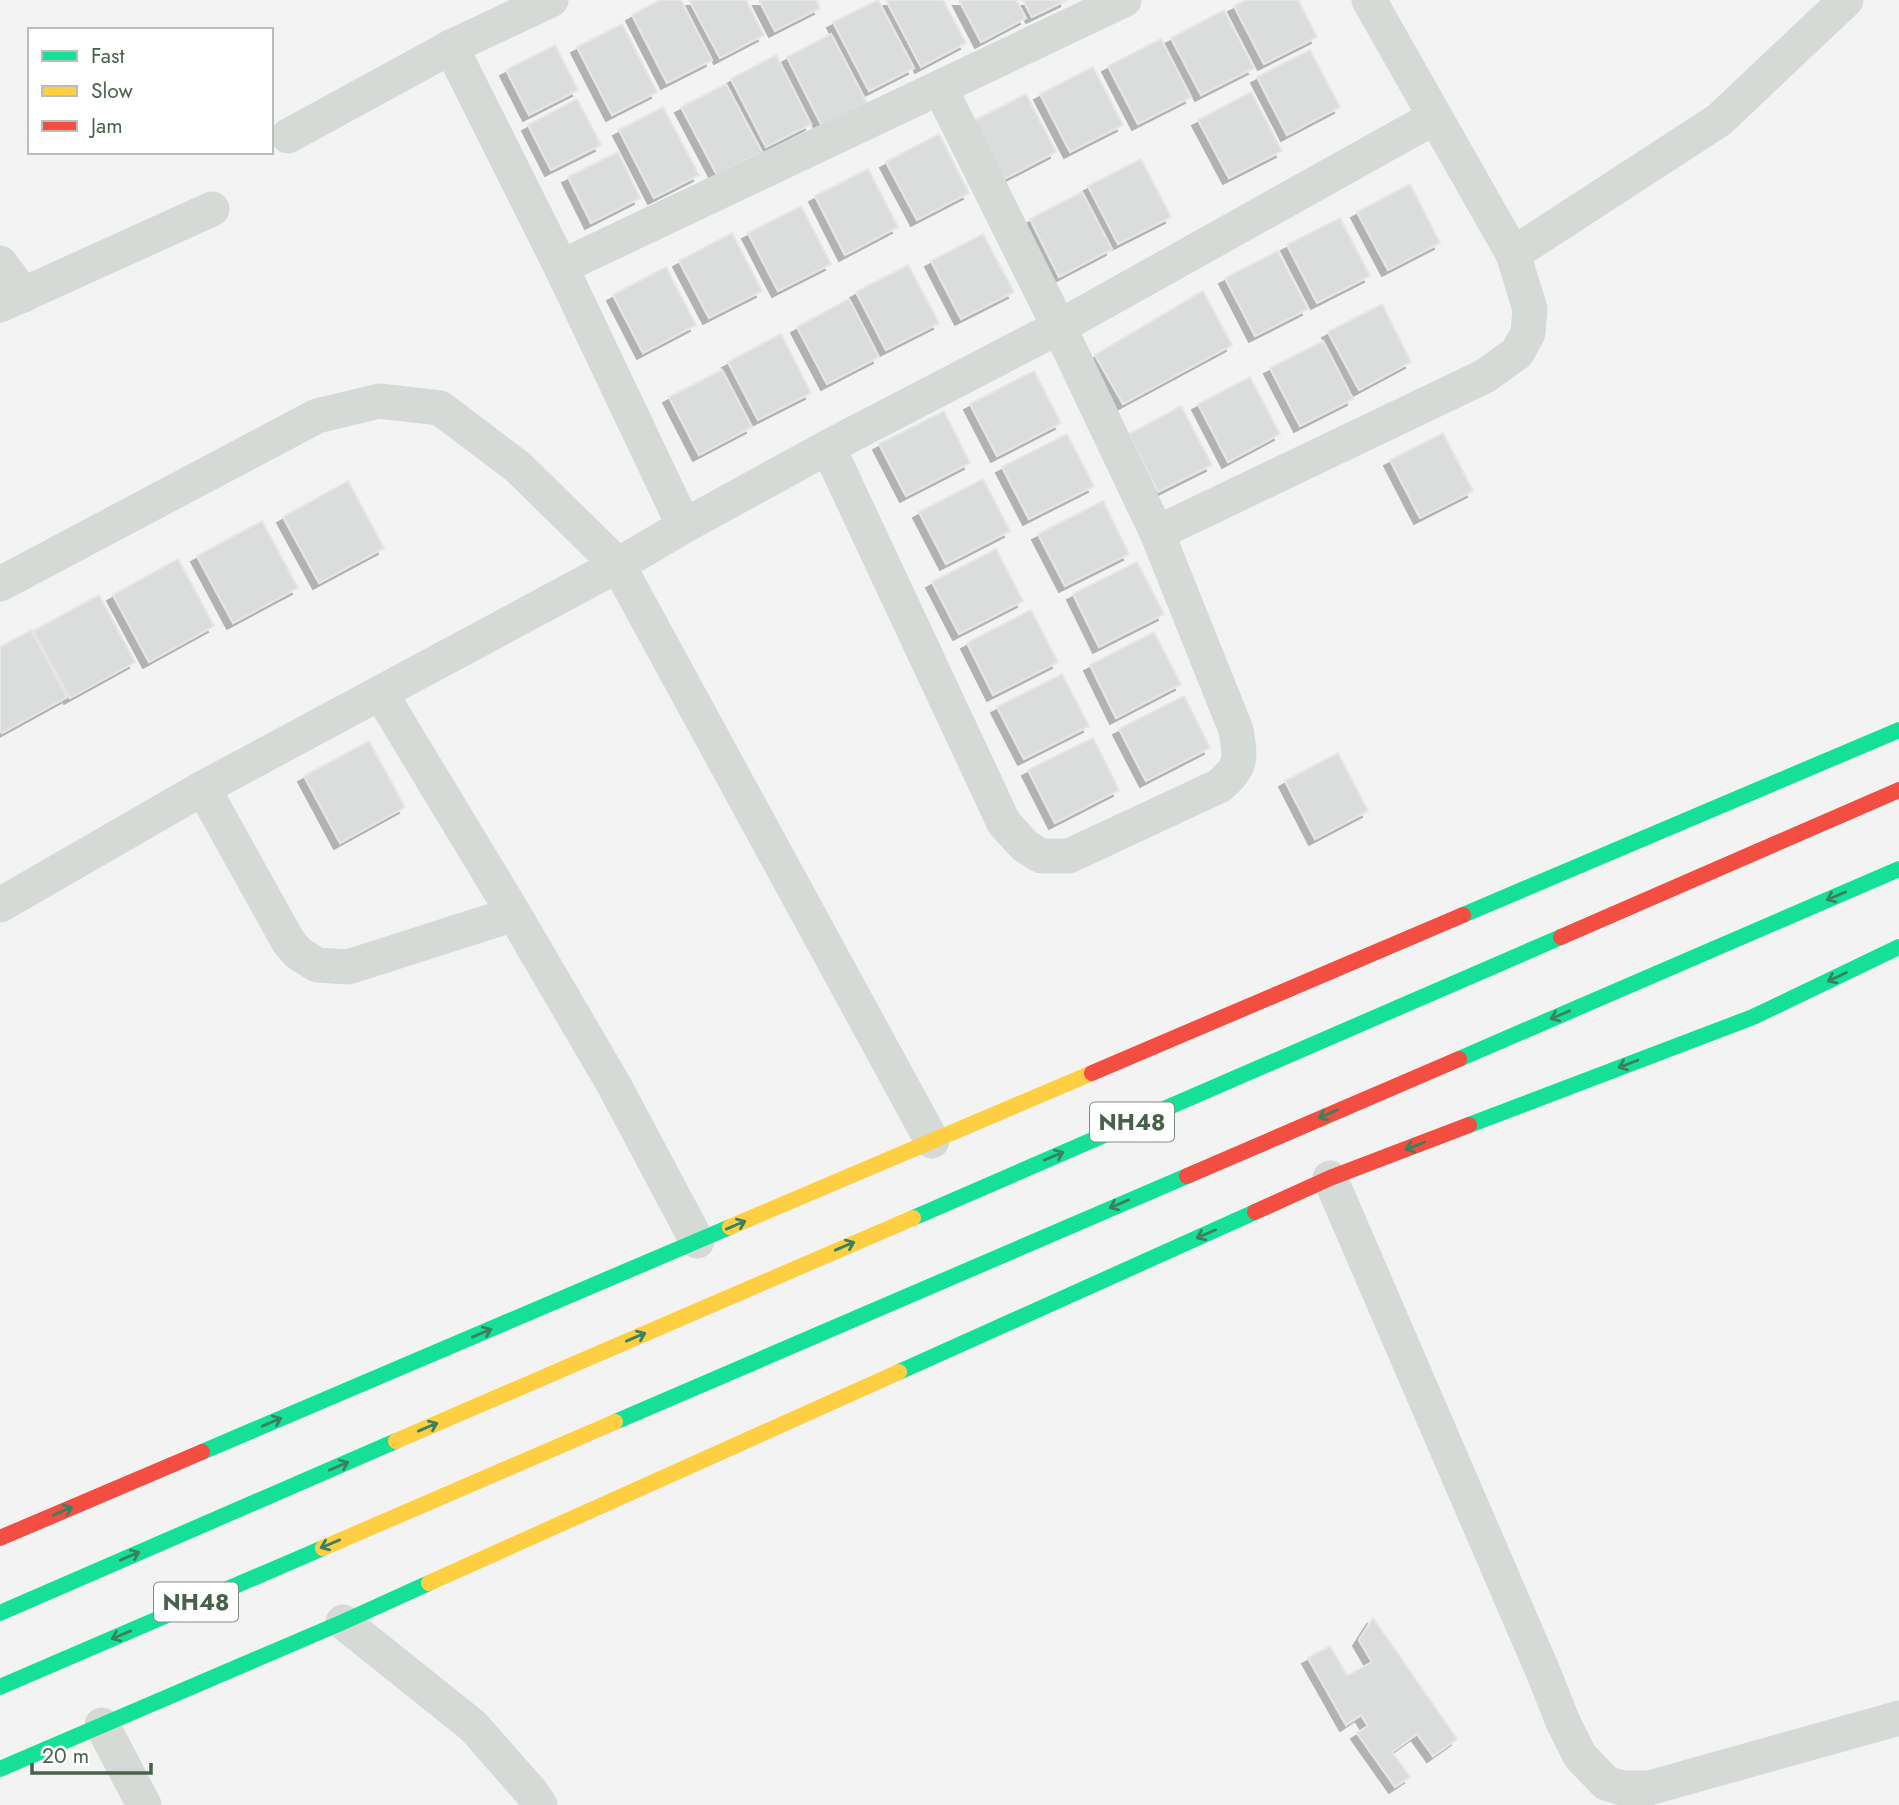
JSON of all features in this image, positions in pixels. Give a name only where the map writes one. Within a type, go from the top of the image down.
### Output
[{"type":"highway","points":[[0,1538],[1899,730]]},
{"type":"highway","name":"NH48","points":[[0,1613],[1899,790]]},
{"type":"highway","name":"NH48","points":[[0,1687],[1899,869]]},
{"type":"highway","points":[[0,1769],[343,1622],[1330,1178],[1753,1017],[1899,947]]},
{"type":"street","points":[[288,136],[451,47],[551,0]]},
{"type":"street","points":[[561,267],[1124,0]]},
{"type":"street","points":[[1157,533],[1485,376],[1517,353],[1528,333],[1530,309],[1513,254],[1369,0]]},
{"type":"street","points":[[1513,254],[1719,120],[1846,0]]},
{"type":"street","points":[[451,47],[561,267],[684,526]]},
{"type":"street","points":[[828,447],[1004,823],[1025,846],[1041,856],[1069,856],[1219,786],[1235,772],[1239,752],[1236,730],[1157,533],[1059,327],[940,88]]},
{"type":"street","points":[[0,905],[203,788],[618,565],[828,447],[1059,327],[1435,117]]},
{"type":"street","points":[[0,264],[12,300],[212,209]]},
{"type":"street","points":[[0,584],[317,416],[379,401],[440,408],[518,467],[618,565],[932,1142]]},
{"type":"street","points":[[381,694],[614,1085],[697,1241]]},
{"type":"street","points":[[203,788],[288,941],[298,953],[317,965],[348,967],[514,914]]},
{"type":"street","points":[[1330,1178],[1563,1722],[1580,1756],[1606,1783],[1622,1788],[1649,1788],[1899,1718]]},
{"type":"street","points":[[343,1622],[473,1726],[540,1805]]},
{"type":"street","points":[[102,1725],[144,1805]]},
{"type":"building","points":[[660,0],[681,0],[712,60],[667,83],[632,15]]},
{"type":"building","points":[[689,0],[746,0],[764,35],[720,58]]},
{"type":"building","points":[[759,0],[816,0],[820,8],[775,31]]},
{"type":"building","points":[[878,0],[914,68],[869,91],[833,22]]},
{"type":"building","points":[[886,0],[943,0],[966,43],[921,67]]},
{"type":"building","points":[[959,0],[1016,0],[1026,18],[981,42]]},
{"type":"building","points":[[1023,0],[1067,0],[1032,17]]},
{"type":"building","points":[[1246,0],[1298,0],[1317,37],[1264,64],[1234,6]]},
{"type":"building","points":[[1224,10],[1254,68],[1201,95],[1171,38]]},
{"type":"building","points":[[622,24],[657,92],[612,115],[577,47]]},
{"type":"building","points":[[831,34],[867,103],[822,126],[787,57]]},
{"type":"building","points":[[1161,39],[1191,97],[1138,124],[1108,66]]},
{"type":"building","points":[[555,45],[578,90],[529,115],[506,70]]},
{"type":"building","points":[[1310,50],[1340,107],[1287,135],[1257,77]]},
{"type":"building","points":[[776,55],[811,124],[766,147],[731,79]]},
{"type":"building","points":[[1093,67],[1123,125],[1070,152],[1040,94]]},
{"type":"building","points":[[726,84],[762,152],[717,175],[681,107]]},
{"type":"building","points":[[1251,92],[1282,151],[1229,178],[1198,120]]},
{"type":"building","points":[[1026,94],[1056,152],[1004,179],[973,121]]},
{"type":"building","points":[[577,99],[601,145],[551,170],[528,125]]},
{"type":"building","points":[[663,107],[699,175],[654,198],[619,130]]},
{"type":"building","points":[[939,134],[969,193],[917,220],[886,162]]},
{"type":"building","points":[[618,152],[640,198],[591,223],[568,177]]},
{"type":"building","points":[[1141,159],[1171,217],[1118,244],[1088,186]]},
{"type":"building","points":[[868,169],[898,227],[845,255],[815,196]]},
{"type":"building","points":[[1410,184],[1440,243],[1388,270],[1357,212]]},
{"type":"building","points":[[1082,192],[1112,249],[1059,277],[1030,219]]},
{"type":"building","points":[[801,206],[831,264],[778,291],[748,233]]},
{"type":"building","points":[[1340,218],[1370,276],[1317,303],[1287,245]]},
{"type":"building","points":[[732,233],[762,291],[709,318],[679,261]]},
{"type":"building","points":[[983,234],[1014,292],[961,319],[931,261]]},
{"type":"building","points":[[1278,251],[1308,309],[1255,336],[1225,278]]},
{"type":"building","points":[[908,265],[939,323],[886,350],[856,292]]},
{"type":"building","points":[[666,267],[696,325],[643,353],[613,295]]},
{"type":"building","points":[[1203,291],[1232,345],[1123,404],[1095,355]]},
{"type":"building","points":[[849,299],[879,357],[827,384],[797,327]]},
{"type":"building","points":[[1382,304],[1411,362],[1359,390],[1328,332]]},
{"type":"building","points":[[781,334],[811,393],[758,420],[728,362]]},
{"type":"building","points":[[1323,341],[1353,399],[1300,426],[1270,368]]},
{"type":"building","points":[[722,370],[752,427],[699,455],[669,397]]},
{"type":"building","points":[[1034,371],[1061,423],[997,456],[970,404]]},
{"type":"building","points":[[1250,377],[1280,434],[1228,462],[1198,404]]},
{"type":"building","points":[[1181,406],[1212,465],[1158,492],[1129,434]]},
{"type":"building","points":[[944,411],[970,463],[906,496],[879,444]]},
{"type":"building","points":[[1443,433],[1473,491],[1420,518],[1390,460]]},
{"type":"building","points":[[1067,434],[1094,486],[1029,519],[1002,467]]},
{"type":"building","points":[[983,479],[1010,531],[946,564],[919,512]]},
{"type":"building","points":[[348,481],[384,548],[319,583],[283,517]]},
{"type":"building","points":[[1103,501],[1129,554],[1065,586],[1038,534]]},
{"type":"building","points":[[262,521],[298,588],[233,623],[197,556]]},
{"type":"building","points":[[996,549],[1023,601],[959,634],[932,582]]},
{"type":"building","points":[[178,559],[214,626],[149,662],[113,595]]},
{"type":"building","points":[[1137,562],[1164,614],[1099,647],[1073,594]]},
{"type":"building","points":[[99,595],[135,662],[70,698],[33,631]]},
{"type":"building","points":[[1031,610],[1058,662],[993,695],[967,643]]},
{"type":"building","points":[[31,630],[67,697],[2,733],[0,647]]},
{"type":"building","points":[[1154,632],[1181,684],[1116,718],[1090,665]]},
{"type":"building","points":[[1062,674],[1089,726],[1024,759],[997,707]]},
{"type":"building","points":[[1184,696],[1210,748],[1146,781],[1119,729]]},
{"type":"building","points":[[1093,738],[1119,790],[1055,823],[1028,770]]},
{"type":"building","points":[[369,741],[405,807],[340,843],[304,776]]},
{"type":"building","points":[[1338,753],[1368,811],[1315,839],[1285,781]]},
{"type":"building","points":[[1373,1618],[1457,1739],[1433,1756],[1417,1734],[1392,1752],[1410,1777],[1395,1787],[1357,1733],[1368,1726],[1361,1715],[1346,1725],[1308,1658],[1330,1646],[1347,1676],[1372,1662],[1359,1640]]},
{"type":"traffic: fast","points":[[1463,915],[1899,730]]},
{"type":"traffic: fast","points":[[1459,1059],[1899,869]]},
{"type":"traffic: fast","points":[[913,1218],[1561,937]]},
{"type":"traffic: fast","points":[[1469,1125],[1753,1017],[1899,947]]},
{"type":"traffic: fast","points":[[615,1422],[1187,1176]]},
{"type":"traffic: fast","points":[[899,1372],[1255,1212]]},
{"type":"traffic: fast","points":[[202,1452],[730,1227]]},
{"type":"traffic: fast","points":[[0,1613],[396,1441]]},
{"type":"traffic: fast","points":[[0,1687],[323,1548]]},
{"type":"traffic: fast","points":[[0,1769],[429,1583]]},
{"type":"traffic: slow","points":[[730,1227],[1092,1073]]},
{"type":"traffic: slow","points":[[396,1441],[913,1218]]},
{"type":"traffic: slow","points":[[429,1583],[899,1372]]},
{"type":"traffic: slow","points":[[323,1548],[615,1422]]},
{"type":"traffic: jam","points":[[1561,937],[1899,790]]},
{"type":"traffic: jam","points":[[1092,1073],[1463,915]]},
{"type":"traffic: jam","points":[[1187,1176],[1459,1059]]},
{"type":"traffic: jam","points":[[1255,1212],[1330,1178],[1469,1125]]},
{"type":"traffic: jam","points":[[0,1538],[202,1452]]}]
